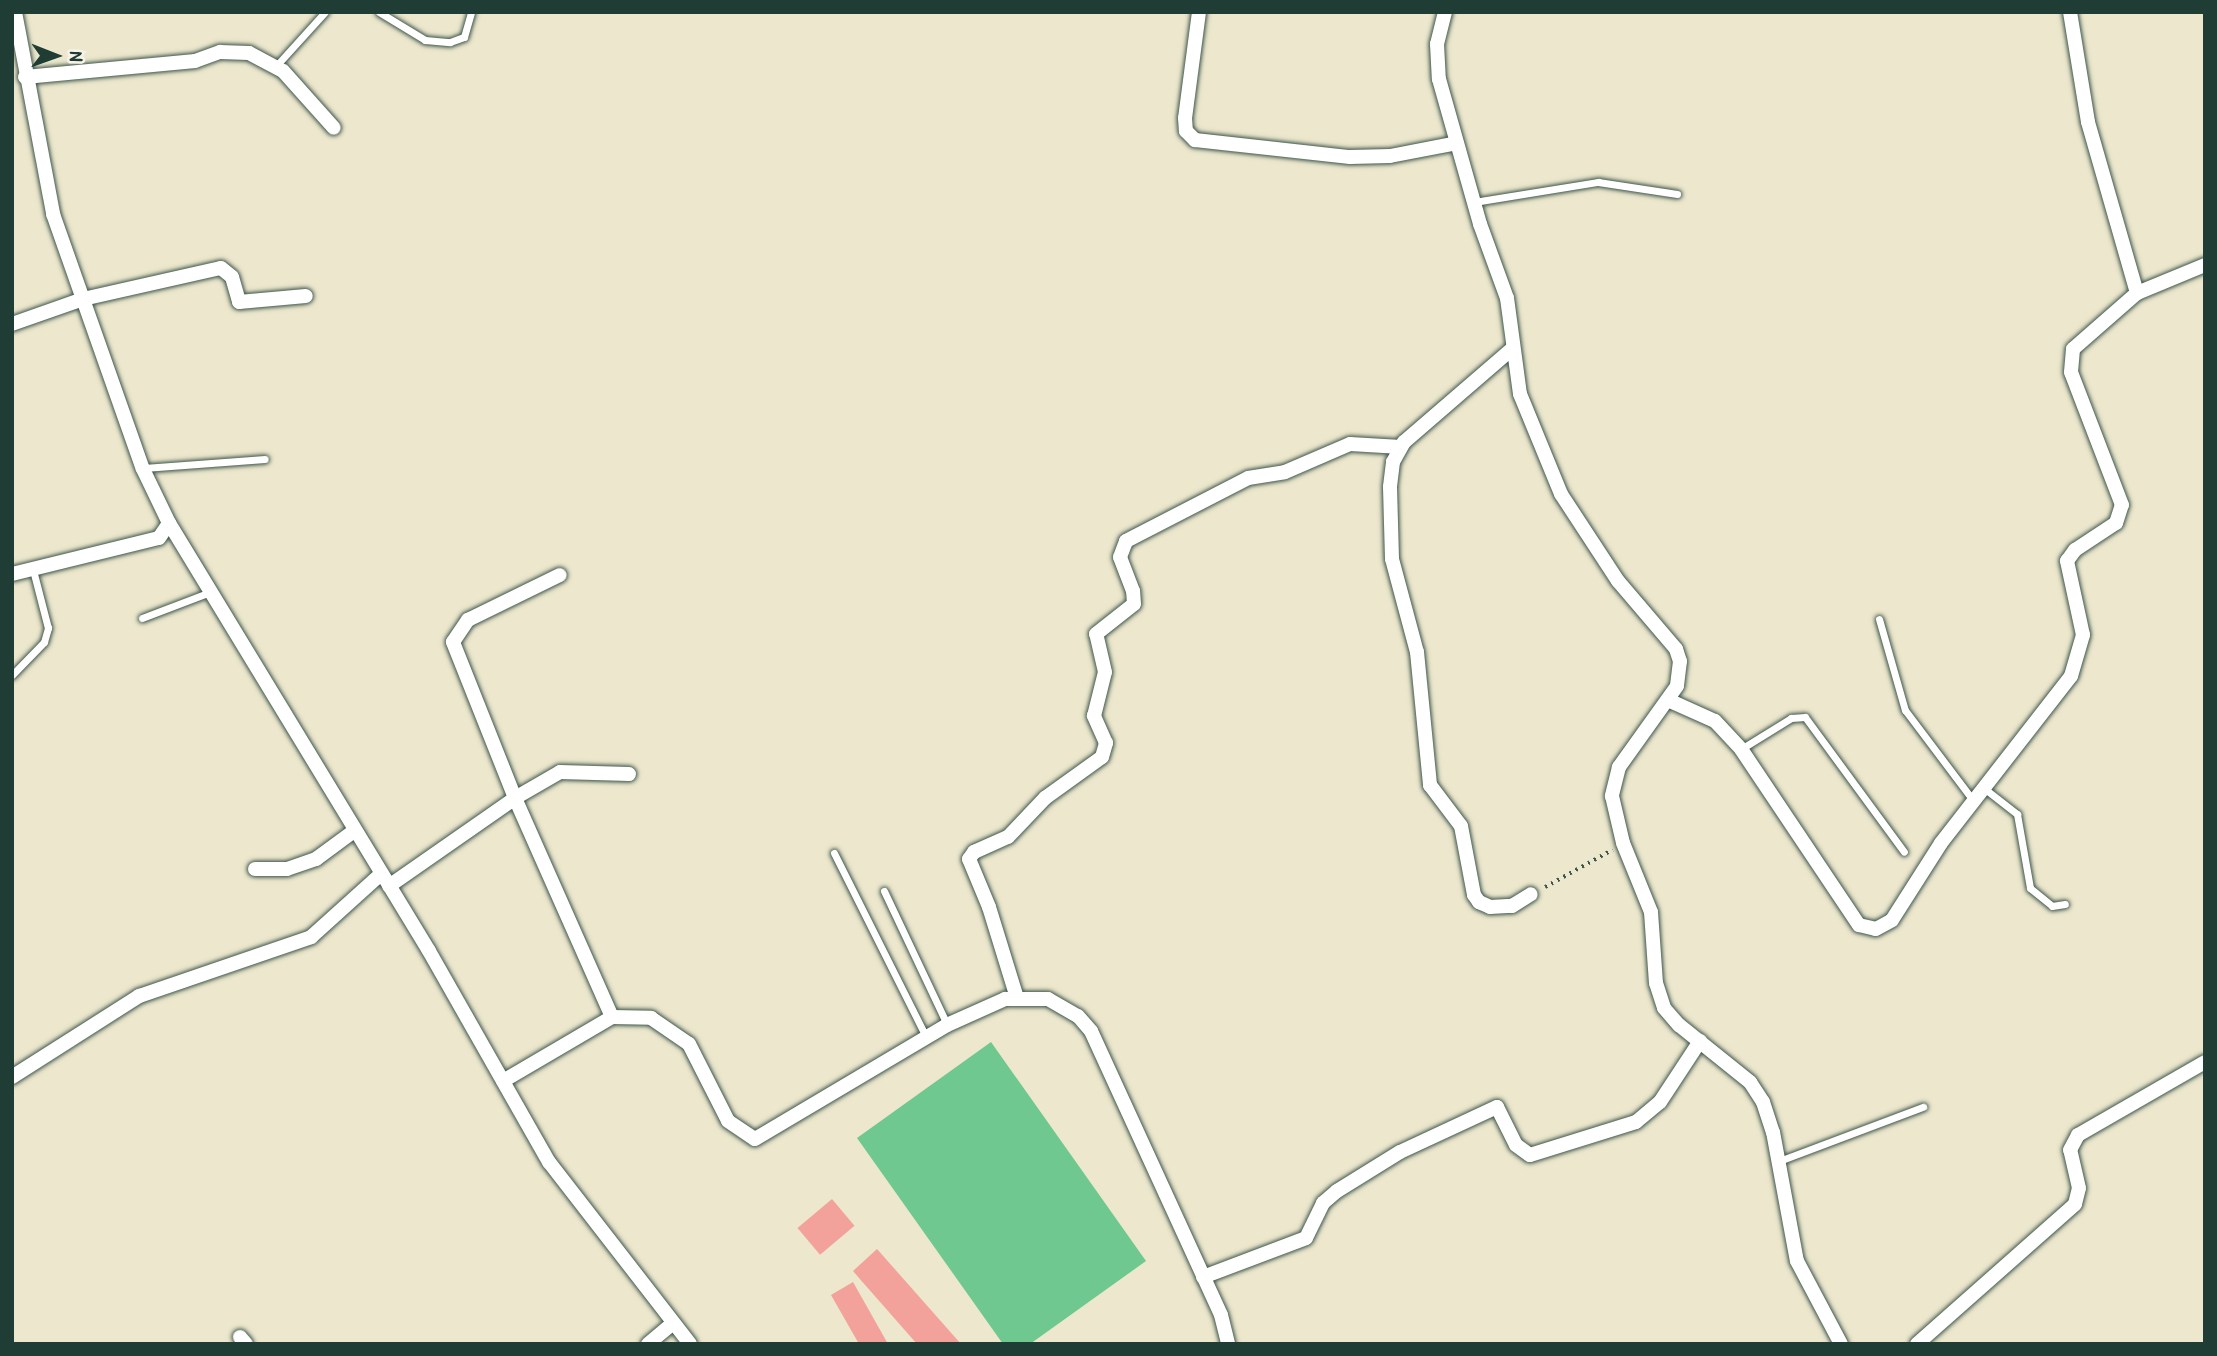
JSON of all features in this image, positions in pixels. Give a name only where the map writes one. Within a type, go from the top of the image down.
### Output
[{"type":"street","points":[[15,12],[25,77],[53,214],[143,468],[169,523],[385,880],[549,1162],[690,1344]]},
{"type":"street","points":[[1199,12],[1185,118],[1186,131],[1195,139],[1350,157],[1390,156],[1457,143]]},
{"type":"street","points":[[1445,12],[1437,44],[1439,79],[1474,202],[1507,298],[1520,394],[1561,494],[1618,581],[1676,649],[1679,671],[1668,700],[1614,780],[1612,796],[1623,844],[1651,912],[1656,983],[1664,1008],[1756,1092],[1773,1132],[1797,1261],[1841,1344]]},
{"type":"street","points":[[2070,12],[2088,122],[2137,293]]},
{"type":"street","points":[[25,77],[195,61],[220,52],[249,53],[275,67],[334,128]]},
{"type":"street","points":[[1668,700],[1715,721],[1741,749],[1859,925],[1868,929],[1892,920],[1941,843],[1975,803],[2071,676],[2080,656],[2083,635],[2067,561],[2075,550],[2116,523],[2122,505],[2071,372],[2073,349],[2137,293],[2205,265]]},
{"type":"street","points":[[12,324],[83,299],[221,268],[232,276],[239,302],[306,296]]},
{"type":"street","points":[[1513,348],[1401,447],[1393,462],[1390,487],[1392,559],[1417,652],[1430,785],[1461,826],[1474,895],[1479,902],[1490,907],[1512,906],[1531,894]]},
{"type":"street","points":[[1017,998],[989,907],[969,859],[974,852],[1008,836],[1045,798],[1102,757],[1106,743],[1094,716],[1105,672],[1096,634],[1133,604],[1133,591],[1120,557],[1126,541],[1248,478],[1284,472],[1350,444],[1401,447]]},
{"type":"street","points":[[12,574],[159,538],[169,523]]},
{"type":"street","points":[[560,575],[468,620],[453,642],[514,798],[612,1017]]},
{"type":"street","points":[[12,1077],[139,996],[311,937],[385,880],[559,772],[629,774]]},
{"type":"street","points":[[255,869],[287,869],[316,859],[354,831]]},
{"type":"street","points":[[503,1081],[612,1017],[651,1018],[681,1037],[728,1121],[755,1139],[947,1025],[1017,998],[1029,996],[1062,1005],[1091,1031],[1203,1276],[1228,1344]]},
{"type":"street","points":[[1203,1276],[1306,1238],[1323,1203],[1337,1191],[1400,1152],[1497,1107],[1516,1145],[1531,1154],[1636,1122],[1660,1102],[1700,1041]]},
{"type":"street","points":[[1917,1344],[2076,1204],[2079,1188],[2070,1150],[2078,1135],[2205,1062]]},
{"type":"street","points":[[648,1344],[673,1323]]},
{"type":"lane","points":[[275,67],[325,12]]},
{"type":"lane","points":[[379,12],[425,40],[450,42],[464,37],[471,12]]},
{"type":"lane","points":[[1474,202],[1598,182],[1677,194]]},
{"type":"lane","points":[[143,468],[265,459]]},
{"type":"lane","points":[[12,675],[44,642],[48,628],[33,570]]},
{"type":"lane","points":[[142,618],[210,592]]},
{"type":"lane","points":[[1880,620],[1905,710],[1975,803]]},
{"type":"lane","points":[[1741,749],[1791,718],[1805,718],[1904,852]]},
{"type":"lane","points":[[1985,789],[2017,814],[2030,888],[2052,906],[2065,904]]},
{"type":"lane","points":[[834,853],[926,1038]]},
{"type":"lane","points":[[884,891],[947,1025]]},
{"type":"lane","points":[[1778,1161],[1923,1107]]},
{"type":"path","points":[[1531,894],[1623,844]]},
{"type":"green space","points":[[991,1042],[1146,1261],[1030,1344],[1003,1344],[857,1138]]},
{"type":"building","points":[[832,1199],[854,1226],[820,1255],[798,1228]]},
{"type":"building","points":[[877,1249],[961,1344],[917,1344],[853,1271]]},
{"type":"building","points":[[853,1282],[888,1344],[859,1344],[831,1295]]}]
